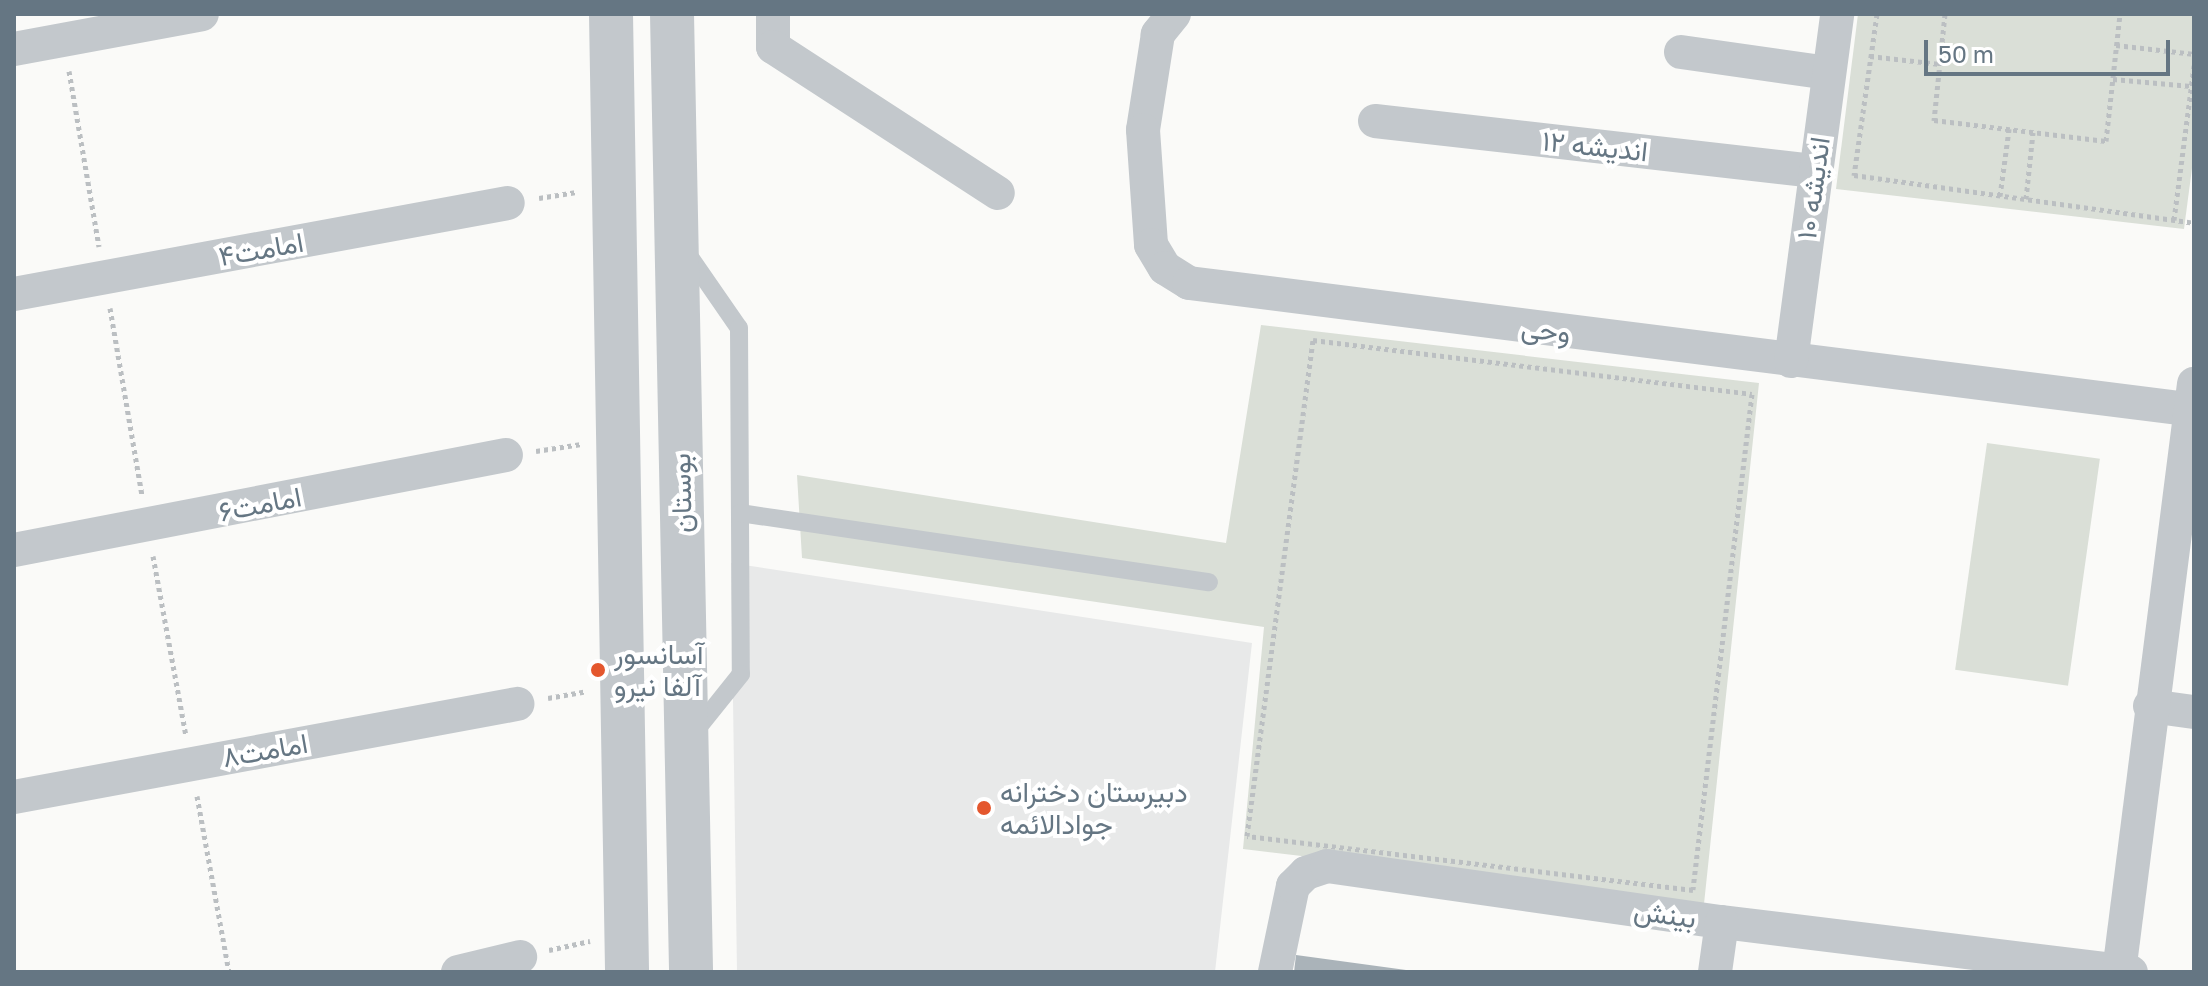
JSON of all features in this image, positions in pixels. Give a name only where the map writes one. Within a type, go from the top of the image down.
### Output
[{"type":"street","points":[[14,49],[202,14]]},
{"type":"street","points":[[773,14],[773,47],[998,193]]},
{"type":"street","name":"وحی","points":[[1174,14],[1158,34],[1143,130],[1151,245],[1165,268],[1189,283],[1791,361],[2193,401]]},
{"type":"street","name":"اندیشه ۱۰","points":[[1791,361],[1837,14]]},
{"type":"street","points":[[627,953],[611,34],[672,30]]},
{"type":"street","name":"بوستان","points":[[672,30],[691,972]]},
{"type":"street","points":[[1681,52],[1830,62]]},
{"type":"street","name":"اندیشه ۱۲","points":[[1375,121],[1815,171]]},
{"type":"street","name":"امامت۴","points":[[14,294],[508,203]]},
{"type":"street","points":[[2123,972],[2150,706],[2193,401]]},
{"type":"street","name":"امامت۶","points":[[14,550],[506,455]]},
{"type":"street","name":"امامت۸","points":[[14,797],[517,704]]},
{"type":"street","points":[[2150,706],[2194,712]]},
{"type":"street","name":"بینش","points":[[1275,972],[1293,886],[1306,873],[1327,866],[1722,922],[2123,972]]},
{"type":"street","points":[[1715,972],[1722,922]]},
{"type":"street","points":[[458,972],[520,957]]},
{"type":"lane","points":[[676,238],[739,328],[741,674],[686,743]]},
{"type":"lane","points":[[740,513],[1209,582]]},
{"type":"path","points":[[1877,14],[1854,175],[2194,223]]},
{"type":"path","points":[[1945,14],[1934,120],[2106,141],[2120,14]]},
{"type":"path","points":[[2116,45],[2194,54]]},
{"type":"path","points":[[1830,62],[1871,56],[1940,64]]},
{"type":"path","points":[[2174,220],[2194,67]]},
{"type":"path","points":[[2113,79],[2191,86]]},
{"type":"path","points":[[2000,196],[2009,129]]},
{"type":"path","points":[[2026,199],[2033,132]]},
{"type":"path","points":[[508,203],[613,186]]},
{"type":"path","points":[[1313,340],[1752,394],[1693,890],[1247,836],[1313,340]]},
{"type":"path","points":[[506,455],[618,439]]},
{"type":"path","points":[[517,704],[622,684]]},
{"type":"path","points":[[520,957],[627,953]]},
{"type":"shaded area","points":[[1858,14],[2194,14],[2194,153],[2184,229],[1836,189]]},
{"type":"shaded area","points":[[1261,325],[1759,383],[1704,904],[1243,849],[1264,627],[802,558],[797,475],[1226,543]]},
{"type":"shaded area","points":[[1987,443],[2100,459],[2068,686],[1955,670]]},
{"type":"shaded area","name":"دبیرستان دخترانه جوادالائمه","points":[[731,563],[1252,643],[1215,972],[737,972]]},
{"type":"building","points":[[1296,955],[1406,970],[1406,972],[1294,972]]},
{"type":"place","name":"آسانسور آلفا نيرو","points":[[598,670]]},
{"type":"place","name":"دبیرستان دخترانه جوادالائمه","points":[[984,808]]}]
